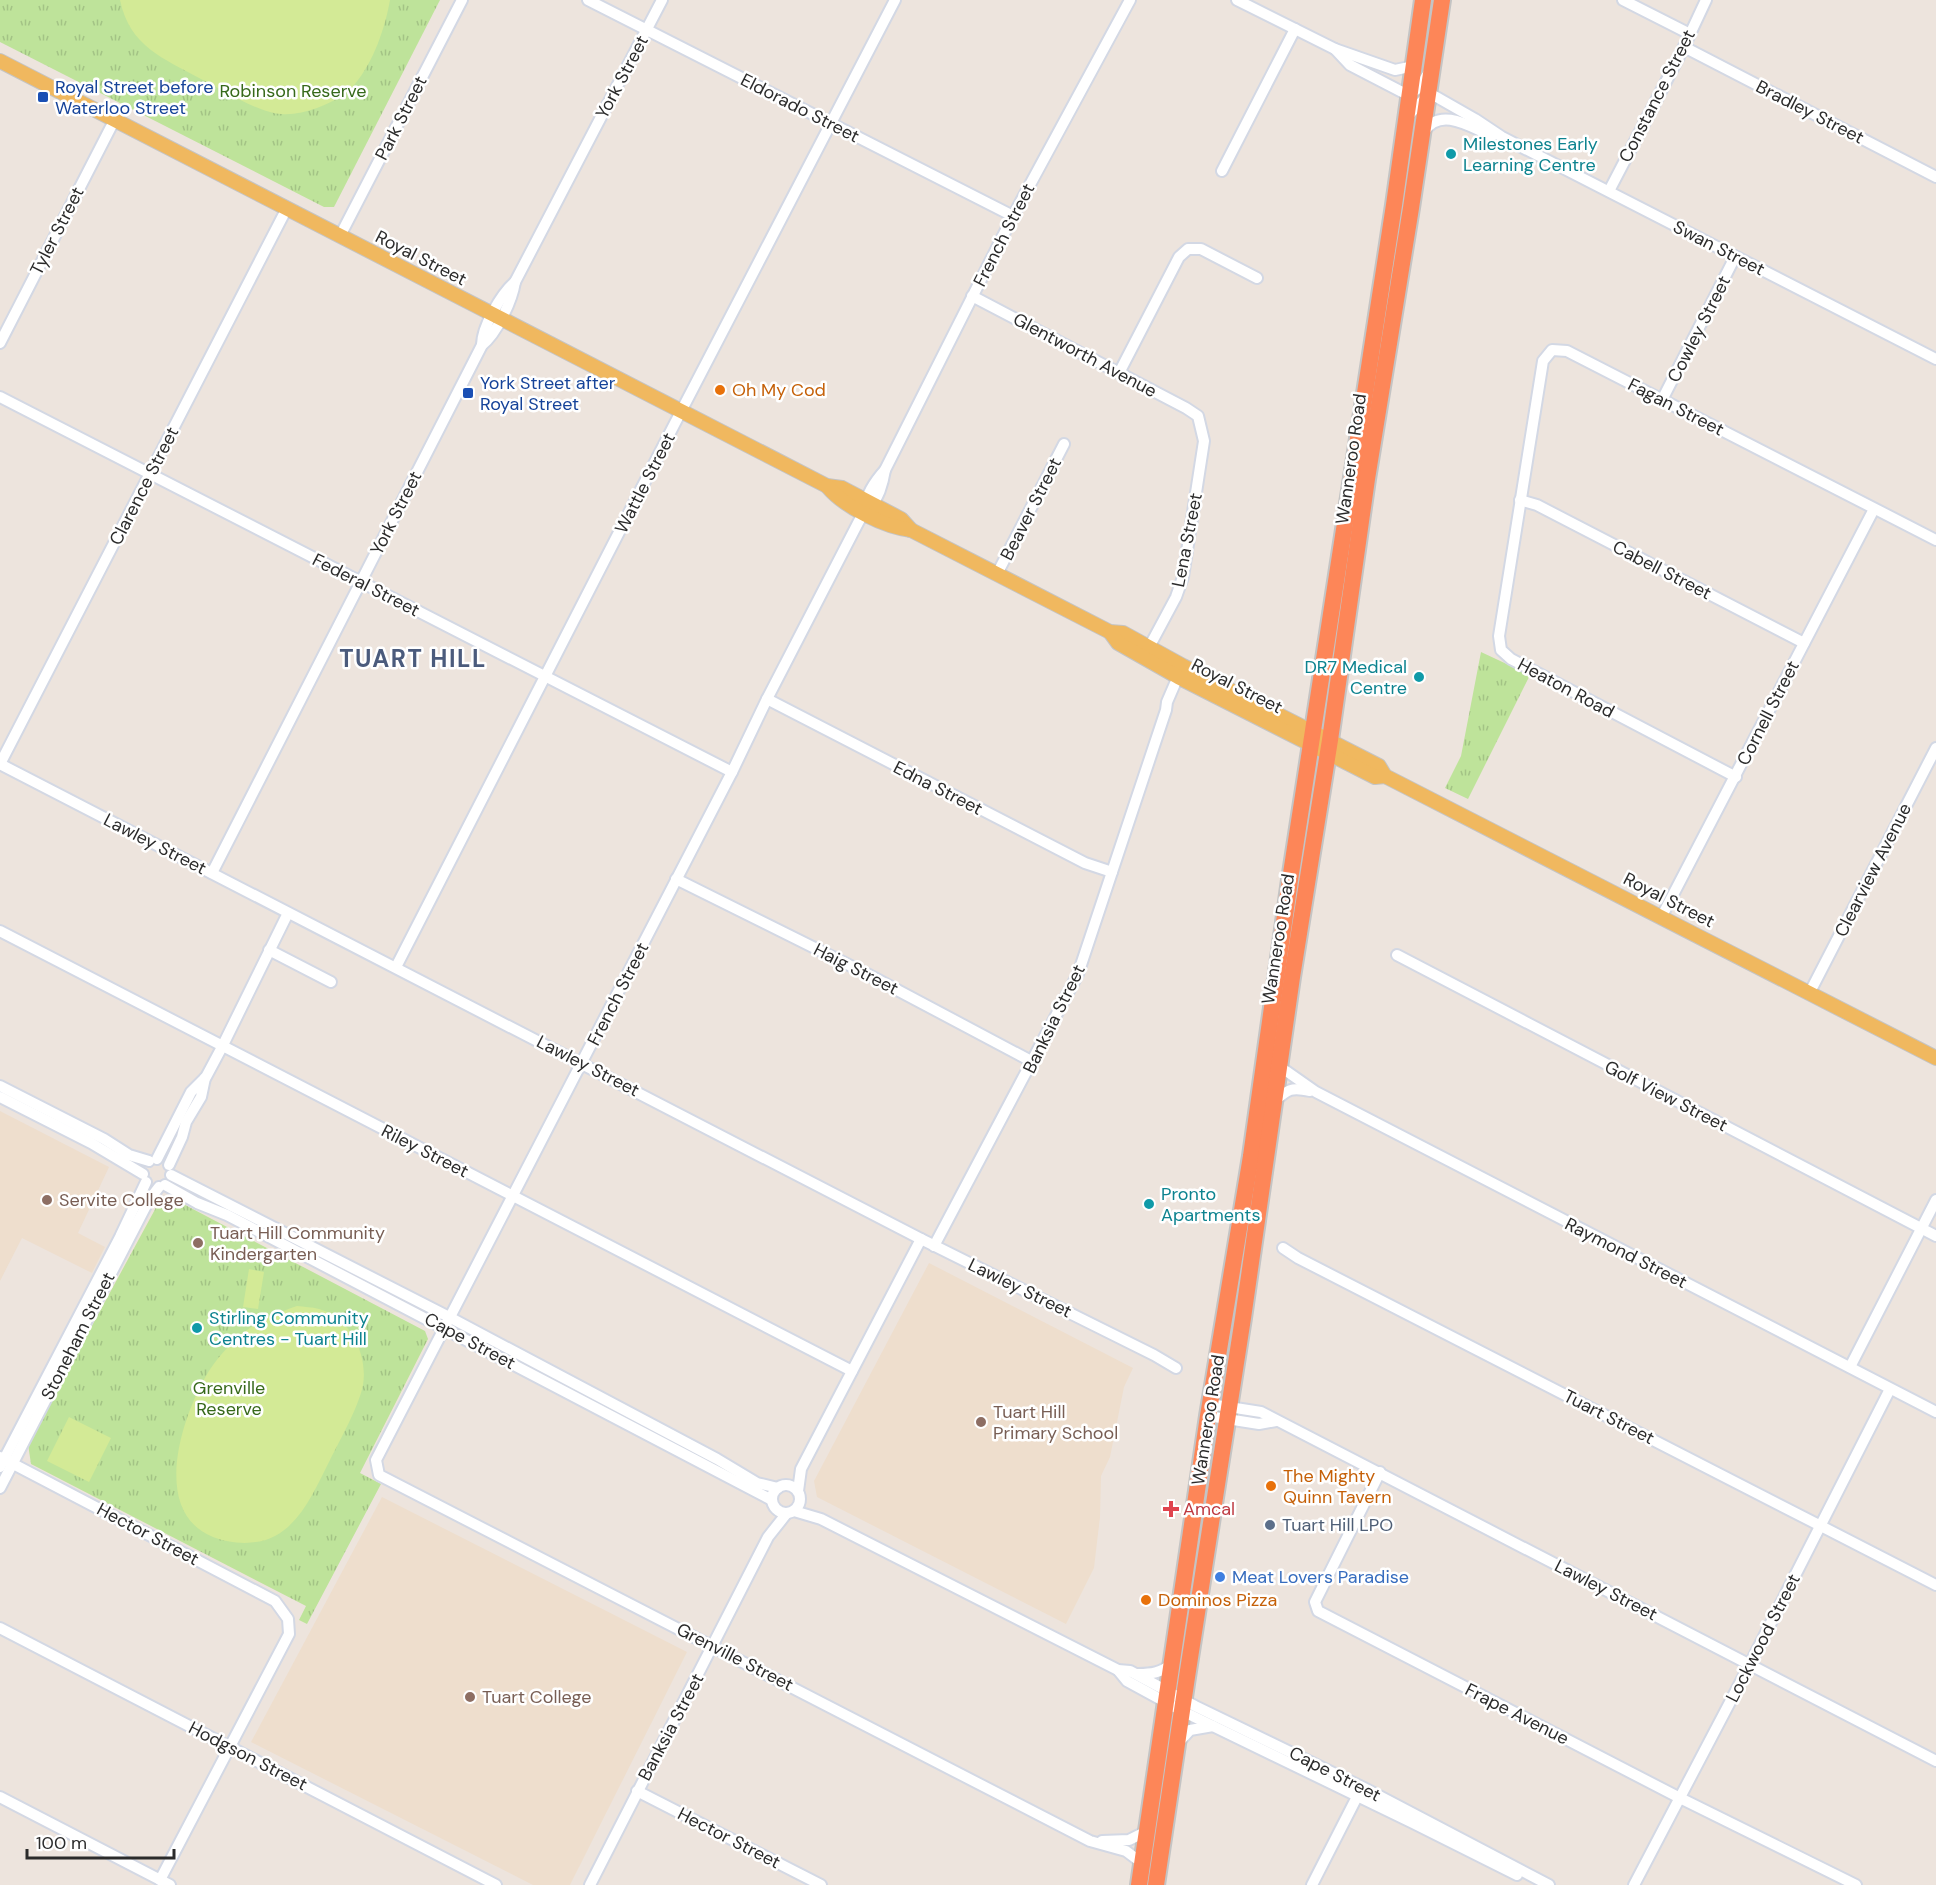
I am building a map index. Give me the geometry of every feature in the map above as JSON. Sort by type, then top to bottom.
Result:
[{"type":"highway","name":"Wanneroo Road","points":[[1139,1885],[1209,1410],[1251,1156],[1423,0]]},
{"type":"highway","name":"Wanneroo Road","points":[[1156,1885],[1229,1413],[1273,1102],[1329,747],[1367,479],[1442,0]]},
{"type":"highway","points":[[1191,1534],[1201,1529],[1206,1520],[1224,1444]]},
{"type":"highway","points":[[1182,1594],[1199,1550],[1208,1547]]},
{"type":"main road","name":"Royal Street","points":[[0,61],[827,486],[842,488],[867,506],[901,519],[911,530],[1110,632],[1118,643],[1147,652],[1329,747],[1378,766],[1385,776],[1936,1058]]},
{"type":"street","name":"Park Street","points":[[340,236],[462,0]]},
{"type":"street","name":"Eldorado Street","points":[[588,0],[1013,216]]},
{"type":"street","name":"York Street","points":[[212,873],[482,345],[482,334],[497,317],[506,290],[515,282],[662,0]]},
{"type":"street","name":"Wattle Street","points":[[396,967],[895,0]]},
{"type":"street","points":[[1237,0],[1335,49],[1395,70],[1414,66]]},
{"type":"street","points":[[1623,0],[1690,34]]},
{"type":"street","name":"Constance Street","points":[[1609,191],[1706,0]]},
{"type":"street","name":"French Street","points":[[379,1475],[376,1460],[446,1322],[732,772],[767,699],[867,506],[876,480],[885,470],[1013,216],[1129,1]]},
{"type":"street","points":[[1222,171],[1295,29]]},
{"type":"street","name":"Bradley Street","points":[[1684,47],[1936,177]]},
{"type":"street","points":[[1335,49],[1350,65],[1410,95],[1415,92],[1432,68]]},
{"type":"street","points":[[1407,118],[1428,94]]},
{"type":"street","name":"Swan Street","points":[[1428,94],[1502,136],[1936,359]]},
{"type":"street","name":"Tyler Street","points":[[0,343],[115,119]]},
{"type":"street","name":"Swan Street","points":[[1421,138],[1429,124],[1442,119],[1452,120],[1494,136],[1502,136]]},
{"type":"street","name":"Clarence Street","points":[[0,764],[287,208]]},
{"type":"street","points":[[1119,373],[1179,257],[1188,249],[1201,249],[1257,278]]},
{"type":"street","name":"Cowley Street","points":[[1662,400],[1735,257]]},
{"type":"street","name":"Glentworth Avenue","points":[[972,296],[1198,416]]},
{"type":"street","name":"Fagan Street","points":[[1520,500],[1544,361],[1552,350],[1567,351],[1936,540]]},
{"type":"street","name":"Federal Street","points":[[0,397],[732,772]]},
{"type":"street","name":"Lena Street","points":[[1147,652],[1176,597],[1183,577],[1204,441],[1198,416]]},
{"type":"street","name":"Beaver Street","points":[[998,574],[1064,444]]},
{"type":"street","name":"Cabell Street","points":[[1520,500],[1536,505],[1803,643]]},
{"type":"street","name":"Heaton Road","points":[[1520,500],[1499,636],[1502,650],[1511,658],[1736,777]]},
{"type":"street","name":"Cornell Street","points":[[1662,916],[1874,509]]},
{"type":"street","name":"Banksia Street","points":[[934,1246],[1078,974],[1166,710],[1173,704],[1184,673]]},
{"type":"street","name":"Edna Street","points":[[767,699],[1085,863],[1112,872]]},
{"type":"street","name":"Clearview Avenue","points":[[1810,992],[1936,748]]},
{"type":"street","name":"Lawley Street","points":[[0,764],[934,1246],[1176,1368]]},
{"type":"street","name":"Haig Street","points":[[676,879],[867,974],[1033,1062]]},
{"type":"street","points":[[162,1186],[170,1170],[186,1122],[201,1097],[206,1077],[288,913]]},
{"type":"street","name":"Riley Street","points":[[0,931],[852,1371]]},
{"type":"street","points":[[269,950],[331,982]]},
{"type":"street","name":"Golf View Street","points":[[1397,956],[1936,1236]]},
{"type":"street","name":"Raymond Street","points":[[1279,1066],[1316,1092],[1936,1412]]},
{"type":"street","points":[[144,1178],[145,1165],[153,1160],[191,1092],[206,1077]]},
{"type":"street","name":"Cape Street","points":[[0,1086],[104,1139],[129,1155],[166,1162],[170,1170],[774,1503],[778,1510],[820,1519],[1118,1670],[1134,1674],[1183,1705],[1549,1885]]},
{"type":"street","name":"Raymond Street","points":[[1273,1102],[1289,1089],[1316,1092]]},
{"type":"street","name":"Cape Street","points":[[0,1097],[90,1143],[144,1178],[150,1185],[162,1186],[227,1215],[446,1322],[717,1460],[756,1483],[792,1486],[820,1519]]},
{"type":"street","name":"Stoneham Street","points":[[0,1488],[4,1462],[120,1237],[144,1178]]},
{"type":"street","name":"Stoneham Street","points":[[4,1462],[149,1200],[162,1186]]},
{"type":"street","points":[[1850,1367],[1936,1200]]},
{"type":"street","points":[[774,1503],[775,1491],[801,1469],[921,1239]]},
{"type":"street","name":"Tuart Street","points":[[1283,1248],[1308,1263],[1936,1585]]},
{"type":"street","name":"Lockwood Street","points":[[1634,1885],[1750,1665],[1890,1389]]},
{"type":"street","name":"Lawley Street","points":[[1209,1410],[1229,1413],[1261,1412],[1936,1761]]},
{"type":"street","name":"Hector Street","points":[[4,1462],[275,1600],[288,1619],[289,1634],[229,1746]]},
{"type":"street","points":[[790,1512],[798,1506],[801,1469]]},
{"type":"street","name":"Frape Avenue","points":[[1380,1472],[1315,1602],[1318,1611],[1680,1798],[1856,1885]]},
{"type":"street","name":"Grenville Street","points":[[379,1475],[1090,1841],[1126,1851],[1142,1863]]},
{"type":"street","name":"Banksia Street","points":[[768,1537],[774,1503]]},
{"type":"street","name":"Banksia Street","points":[[590,1885],[768,1537],[790,1512]]},
{"type":"street","name":"Hodgson Street","points":[[0,1628],[496,1885]]},
{"type":"street","points":[[1134,1674],[1150,1674],[1163,1670],[1171,1664]]},
{"type":"street","name":"Cape Street","points":[[1118,1670],[1127,1681],[1166,1696]]},
{"type":"street","name":"Cape Street","points":[[1183,1705],[1214,1726],[1360,1791],[1534,1885]]},
{"type":"street","points":[[1178,1743],[1190,1730],[1214,1726]]},
{"type":"street","points":[[160,1880],[229,1746]]},
{"type":"street","name":"Hector Street","points":[[637,1791],[821,1885]]},
{"type":"street","points":[[1312,1885],[1360,1791]]},
{"type":"street","points":[[0,1797],[170,1885]]},
{"type":"street","name":"Grenville Street","points":[[1090,1841],[1121,1841],[1147,1832]]},
{"type":"shaded area","name":"Servite College","points":[[0,1111],[109,1167],[78,1233],[105,1247],[92,1273],[22,1238],[0,1281]]},
{"type":"shaded area","name":"Tuart Hill Primary School","points":[[929,1263],[1133,1368],[1124,1387],[1110,1457],[1101,1476],[1100,1517],[1094,1568],[1066,1624],[817,1497],[814,1481]]},
{"type":"shaded area","name":"Tuart College","points":[[382,1497],[687,1652],[570,1885],[533,1885],[251,1742]]},
{"type":"green space","name":"Robinson Reserve","points":[[0,0],[440,0],[334,207],[324,207],[0,42]]},
{"type":"green space","points":[[120,0],[390,0],[382,33],[373,55],[362,75],[351,88],[337,99],[317,108],[286,114],[272,113],[251,105],[161,57],[140,40],[132,29]]},
{"type":"green space","points":[[1481,652],[1530,675],[1468,799],[1445,788],[1461,756]]},
{"type":"green space","name":"Grenville Reserve","points":[[170,1197],[425,1331],[428,1339],[360,1473],[381,1484],[307,1624],[299,1620],[306,1606],[31,1464],[28,1444],[159,1202]]},
{"type":"green space","points":[[249,1269],[264,1272],[258,1309],[243,1307]]},
{"type":"green space","points":[[297,1306],[316,1308],[330,1314],[340,1320],[355,1339],[360,1350],[364,1373],[358,1403],[314,1492],[285,1530],[268,1539],[252,1543],[213,1537],[194,1525],[182,1507],[177,1486],[177,1463],[188,1416],[208,1372],[231,1344],[261,1321]]},
{"type":"green space","points":[[69,1417],[111,1438],[89,1482],[47,1461]]},
{"type":"place","name":"Royal Street before Waterloo Street","points":[[43,97]]},
{"type":"place","name":"Milestones Early Learning Centre","points":[[1451,154]]},
{"type":"place","name":"Oh My Cod","points":[[720,390]]},
{"type":"place","name":"York Street after Royal Street","points":[[468,393]]},
{"type":"place","name":"DR7 Medical Centre","points":[[1419,677]]},
{"type":"place","name":"Servite College","points":[[47,1200]]},
{"type":"place","name":"Pronto Apartments","points":[[1149,1204]]},
{"type":"place","name":"Tuart Hill Community Kindergarten","points":[[198,1243]]},
{"type":"place","name":"Stirling Community Centres - Tuart Hill","points":[[197,1328]]},
{"type":"place","name":"Tuart Hill Primary School","points":[[981,1422]]},
{"type":"place","name":"The Mighty Quinn Tavern","points":[[1271,1486]]},
{"type":"place","name":"Amcal","points":[[1171,1509]]},
{"type":"place","name":"Tuart Hill LPO","points":[[1270,1525]]},
{"type":"place","name":"Meat Lovers Paradise","points":[[1220,1577]]},
{"type":"place","name":"Dominos Pizza","points":[[1146,1600]]},
{"type":"place","name":"Tuart College","points":[[470,1697]]},
{"type":"district","name":"TUART HILL","points":[[413,659]]}]
